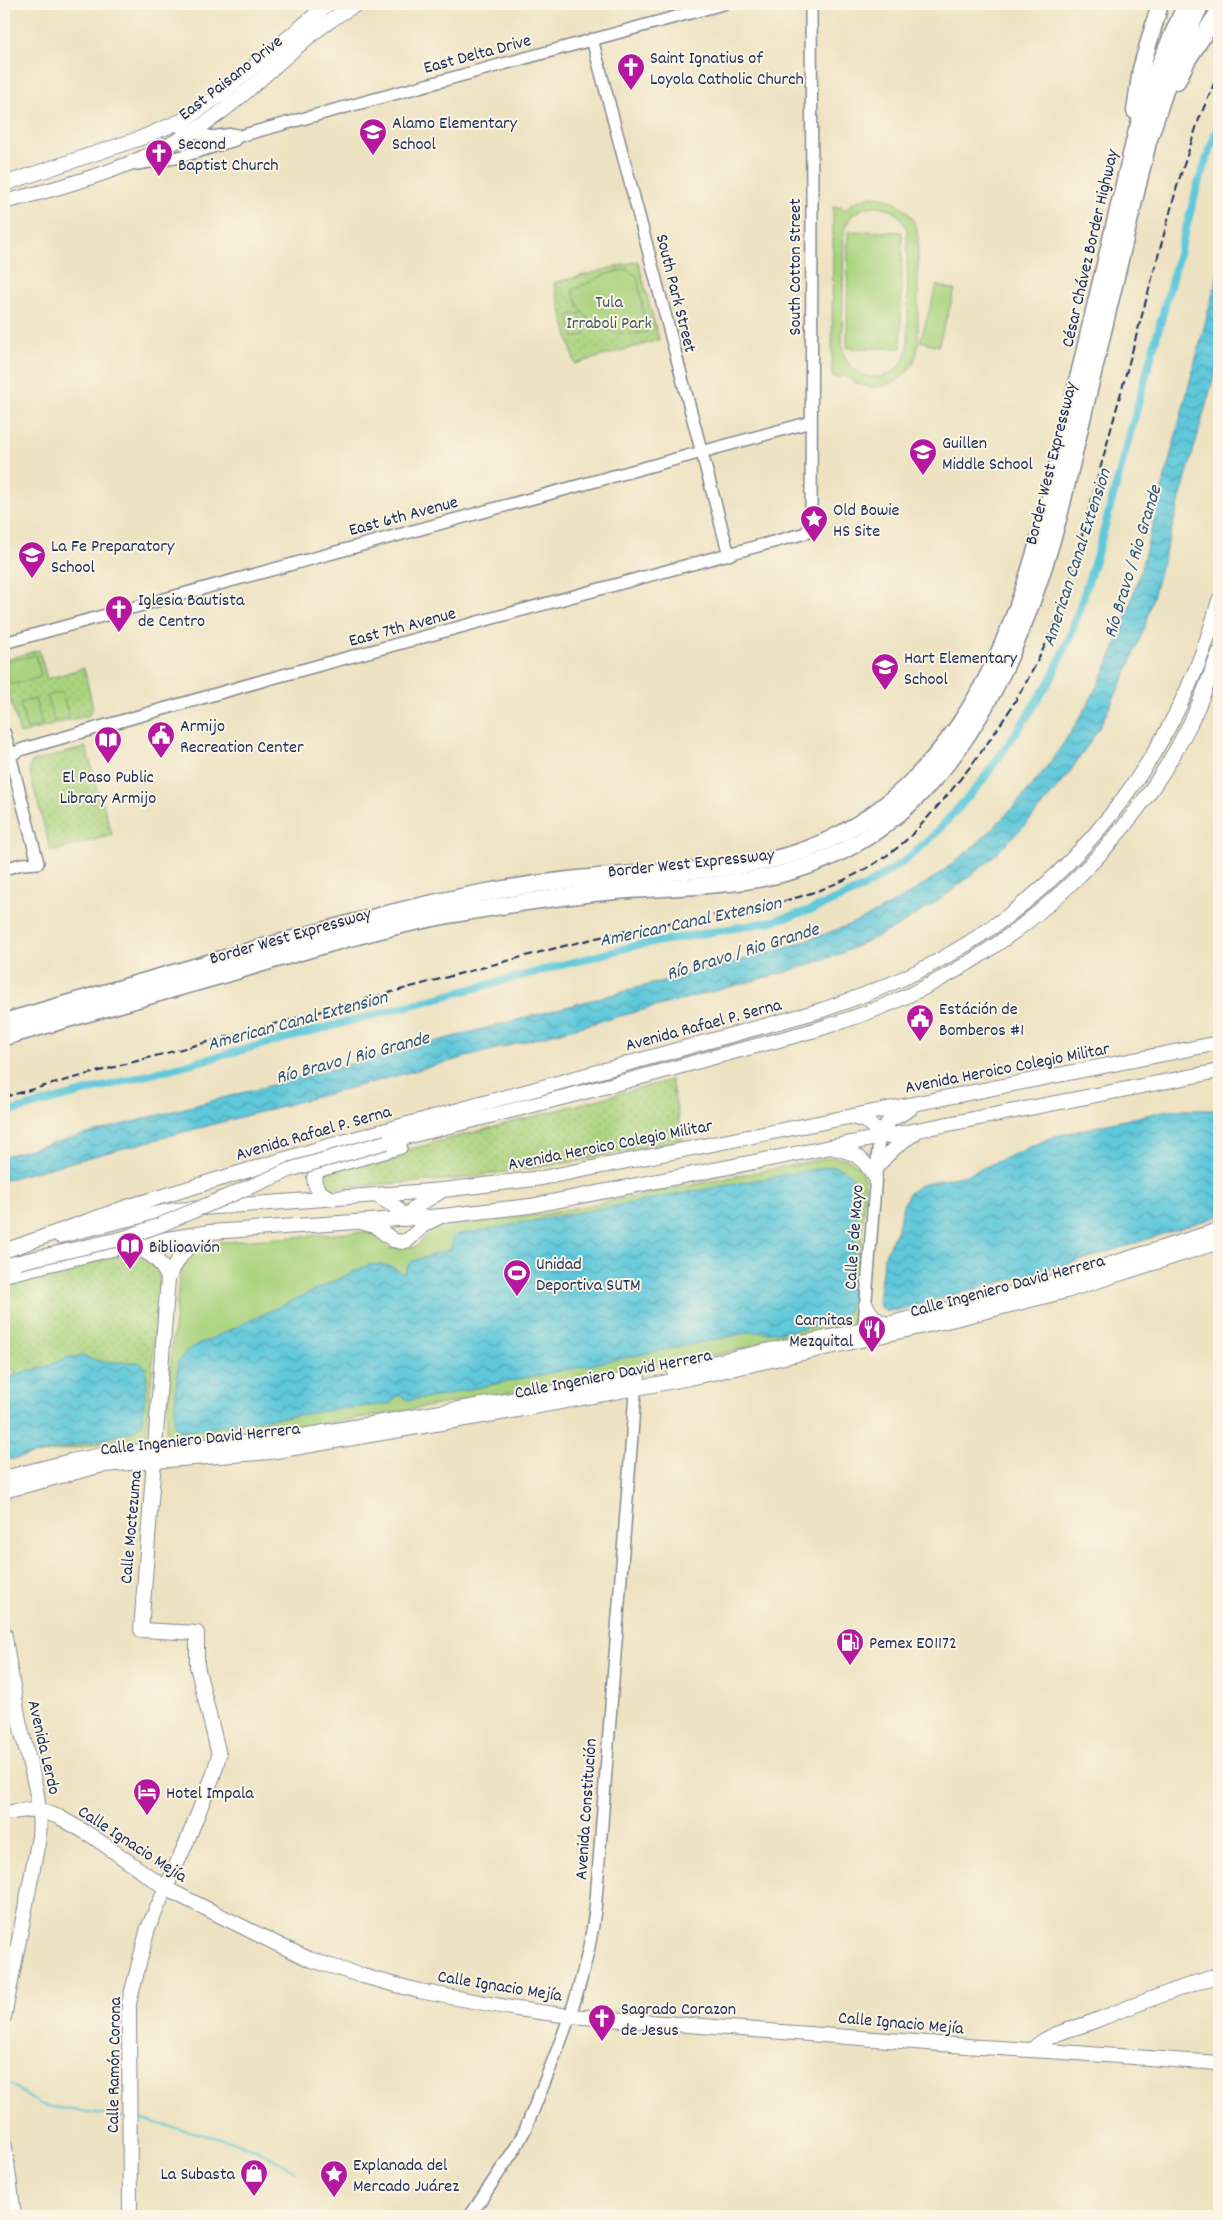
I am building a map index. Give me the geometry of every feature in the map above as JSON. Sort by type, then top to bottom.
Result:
[{"type":"highway","points":[[1131,173],[1141,69],[1160,4]]},
{"type":"highway","name":"César Chávez Border Highway","points":[[4,1022],[402,909],[503,889],[570,880],[744,865],[786,856],[841,834],[878,812],[904,790],[942,749],[971,706],[1001,647],[1019,605],[1063,470],[1131,173],[1141,117],[1155,75],[1186,4]]},
{"type":"highway","points":[[1148,142],[1170,72],[1201,4]]},
{"type":"highway","points":[[1131,173],[1188,59],[1219,12]]},
{"type":"highway","name":"Border West Expressway","points":[[4,1037],[396,926],[544,899],[759,878],[803,867],[845,850],[878,830],[908,806],[942,770],[976,722],[1000,679],[1033,603],[1048,558],[1063,470]]},
{"type":"main road","name":"East Paisano Drive","points":[[4,184],[174,125],[211,102],[328,4]]},
{"type":"main road","name":"East Paisano Drive","points":[[4,202],[128,166],[193,132],[218,115],[325,25],[357,4]]},
{"type":"main road","name":"Avenida Rafael P. Serna","points":[[25,1245],[127,1206],[325,1147],[822,1010],[893,983],[951,954],[992,927],[1040,889],[1095,835],[1120,803],[1147,764],[1178,709],[1206,643],[1219,600]]},
{"type":"main road","name":"Avenida Rafael P. Serna","points":[[4,1266],[124,1238],[160,1225],[292,1169],[386,1142],[689,1064],[853,1017],[917,991],[966,964],[1044,908],[1097,856],[1124,825],[1163,772],[1190,724],[1219,653]]},
{"type":"main road","points":[[4,732],[7,756]]},
{"type":"main road","name":"Avenida Heroico Colegio Militar","points":[[4,1251],[128,1219],[176,1210],[443,1190],[542,1178],[1219,1043]]},
{"type":"main road","points":[[4,1275],[126,1246],[210,1232],[442,1216],[547,1203],[1219,1071]]},
{"type":"main road","points":[[879,1137],[889,1121],[924,1102]]},
{"type":"main road","points":[[330,1198],[319,1191],[314,1183],[316,1173],[322,1168],[482,1124],[510,1110]]},
{"type":"main road","points":[[849,1117],[869,1122],[879,1137]]},
{"type":"main road","points":[[831,1147],[856,1154],[876,1173],[888,1153],[902,1140],[923,1130]]},
{"type":"main road","points":[[404,1219],[415,1207],[443,1190]]},
{"type":"main road","points":[[375,1195],[397,1208],[404,1219]]},
{"type":"main road","points":[[361,1222],[375,1226],[393,1240],[402,1242],[408,1240],[425,1224],[442,1216]]},
{"type":"main road","name":"Calle Ingeniero David Herrera","points":[[863,1335],[887,1324],[1038,1287],[1219,1230]]},
{"type":"main road","name":"Calle Moctezuma","points":[[197,1633],[141,1630],[156,1455],[168,1278],[180,1256],[192,1242],[210,1232]]},
{"type":"main road","name":"Calle Ingeniero David Herrera","points":[[4,1491],[103,1465],[156,1455],[278,1440],[634,1383],[690,1378],[863,1335],[1066,1291],[1219,1242]]},
{"type":"main road","points":[[126,1246],[144,1251],[155,1257],[164,1268],[168,1278]]},
{"type":"main road","points":[[866,1305],[870,1314],[879,1322],[887,1324]]},
{"type":"main road","name":"Calle Ingeniero David Herrera","points":[[4,1478],[108,1454],[156,1455]]},
{"type":"main road","points":[[4,1471],[61,1459],[71,1461]]},
{"type":"main road","points":[[33,1472],[45,1473],[50,1478]]},
{"type":"main road","name":"Avenida Lerdo","points":[[4,1632],[19,1720],[40,1810],[39,1837],[4,2017]]},
{"type":"main road","name":"Calle Ramón Corona","points":[[130,2216],[130,2003],[148,1928],[167,1889],[213,1776],[219,1754],[196,1660],[197,1633]]},
{"type":"main road","name":"Calle Ignacio Mejía","points":[[4,1813],[30,1809],[40,1810],[78,1827],[167,1889],[310,1959],[358,1975],[460,2000],[570,2016],[980,2048],[1033,2049],[1087,2055],[1219,2063]]},
{"type":"main road","points":[[1033,2049],[1041,2041],[1051,2036],[1089,2023],[1153,1996],[1219,1975]]},
{"type":"main road","points":[[4,2140],[14,2216]]},
{"type":"street","name":"East Delta Drive","points":[[128,166],[180,157],[234,141],[240,136],[723,4]]},
{"type":"street","name":"South Cotton Street","points":[[809,530],[811,523],[811,4]]},
{"type":"street","name":"South Park Street","points":[[592,39],[729,555]]},
{"type":"street","name":"East Delta Drive","points":[[174,125],[212,137],[233,134],[240,136]]},
{"type":"street","name":"East 6th Avenue","points":[[4,643],[811,422]]},
{"type":"street","name":"East 7th Avenue","points":[[7,756],[23,749],[265,680],[802,535],[809,530]]},
{"type":"street","points":[[4,869],[22,864],[38,863],[7,756]]},
{"type":"street","name":"Calle 5 de Mayo","points":[[863,1335],[879,1137]]},
{"type":"street","name":"Avenida Constitución","points":[[470,2216],[516,2147],[525,2130],[570,2016],[583,1977],[594,1924],[634,1383]]},
{"type":"green space","points":[[871,196],[889,199],[904,208],[914,222],[917,231],[918,347],[908,371],[899,379],[878,387],[854,382],[843,374],[842,377],[832,377],[833,207],[842,207],[843,211],[853,203]],"holes":[[[871,206],[882,207],[896,213],[903,221],[907,231],[908,345],[904,359],[896,369],[886,375],[875,377],[863,375],[853,369],[846,358],[842,344],[844,230],[856,212]]]},
{"type":"green space","points":[[848,231],[902,232],[901,348],[847,348]]},
{"type":"green space","name":"Tula Irraboli Park","points":[[638,261],[659,340],[575,364],[554,283]]},
{"type":"green space","points":[[625,269],[637,276],[647,332],[622,333],[600,327],[583,313],[577,303],[573,290],[604,275]]},
{"type":"green space","points":[[937,285],[955,290],[938,346],[920,341]]},
{"type":"green space","points":[[580,313],[586,334],[574,338],[568,316]]},
{"type":"green space","points":[[39,650],[47,679],[84,668],[93,708],[89,715],[20,734],[4,676],[4,660]]},
{"type":"green space","points":[[36,655],[41,677],[10,685],[4,662]]},
{"type":"green space","points":[[62,692],[69,718],[54,721],[47,696]]},
{"type":"green space","points":[[35,699],[42,725],[27,729],[20,703]]},
{"type":"green space","points":[[86,747],[112,835],[51,852],[29,770],[32,762]]},
{"type":"green space","points":[[671,1080],[683,1139],[576,1161],[458,1179],[328,1188],[323,1186],[323,1175],[328,1171]]},
{"type":"green space","name":"Unidad Deportiva SUTM","points":[[839,1157],[855,1164],[862,1173],[865,1185],[856,1315],[852,1323],[847,1326],[687,1361],[569,1383],[258,1435],[178,1441],[168,1436],[166,1431],[169,1386],[180,1278],[183,1267],[188,1259],[194,1252],[206,1245],[211,1243],[362,1232],[376,1235],[389,1248],[416,1247],[431,1231],[445,1225],[546,1214]]},
{"type":"green space","points":[[133,1254],[149,1261],[156,1269],[160,1281],[146,1439],[115,1441],[36,1455],[14,1369],[4,1371],[4,1281]]},
{"type":"water","points":[[1219,270],[1219,358],[1145,626],[1126,674],[1098,730],[1067,776],[1029,821],[990,860],[941,899],[897,927],[840,954],[786,972],[4,1180],[4,1156],[769,953],[839,929],[879,911],[918,889],[955,862],[989,832],[1021,799],[1050,763],[1098,686],[1116,645],[1143,562]]},
{"type":"water","points":[[1219,1108],[1219,1216],[1086,1259],[898,1310],[886,1311],[880,1307],[878,1299],[884,1257],[898,1227],[903,1206],[909,1193],[917,1187],[925,1183],[967,1175],[1055,1136],[1168,1110],[1212,1110]]},
{"type":"water","name":"Unidad Deportiva SUTM","points":[[832,1166],[848,1173],[854,1179],[858,1188],[852,1296],[848,1310],[841,1321],[786,1332],[752,1332],[456,1392],[446,1396],[407,1400],[402,1396],[396,1396],[391,1404],[338,1409],[182,1432],[176,1429],[174,1423],[178,1362],[187,1350],[368,1265],[385,1265],[405,1273],[408,1265],[413,1261],[451,1249],[452,1239],[456,1235]]},
{"type":"water","points":[[81,1356],[104,1362],[138,1362],[145,1367],[147,1382],[142,1423],[133,1431],[121,1435],[4,1461],[4,1378],[47,1366],[68,1357]]},
{"type":"waterway","name":"American Canal Extension","points":[[4,1113],[638,945],[769,922],[811,910],[863,888],[906,860],[933,836],[980,784],[1051,679],[1071,634],[1099,548],[1198,184],[1219,123]]},
{"type":"waterway","points":[[4,2080],[40,2104],[125,2117]]},
{"type":"waterway","points":[[134,2118],[226,2140],[258,2150],[295,2171]]},
{"type":"railway","points":[[4,1097],[589,940],[651,926],[756,908],[790,899],[823,889],[855,875],[902,844],[964,775],[1001,724],[1033,670],[1059,613],[1069,583],[1178,183],[1199,119],[1219,72]]},
{"type":"place","name":"Saint Ignatius of Loyola Catholic Church","points":[[631,91]]},
{"type":"place","name":"Alamo Elementary School","points":[[373,156]]},
{"type":"place","name":"Second Baptist Church","points":[[159,177]]},
{"type":"place","name":"Guillen Middle School","points":[[923,476]]},
{"type":"place","name":"Old Bowie HS Site","points":[[814,543]]},
{"type":"place","name":"La Fe Preparatory School","points":[[32,579]]},
{"type":"place","name":"Iglesia Bautista de Centro","points":[[119,633]]},
{"type":"place","name":"Hart Elementary School","points":[[885,691]]},
{"type":"place","name":"Armijo Recreation Center","points":[[161,759]]},
{"type":"place","name":"El Paso Public Library Armijo","points":[[108,764]]},
{"type":"place","name":"Estáción de Bomberos #1","points":[[920,1042]]},
{"type":"place","name":"Biblioavión","points":[[130,1270]]},
{"type":"place","name":"Unidad Deportiva SUTM","points":[[517,1297]]},
{"type":"place","name":"Carnitas Mezquital","points":[[872,1353]]},
{"type":"place","name":"Pemex E01172","points":[[850,1666]]},
{"type":"place","name":"Hotel Impala","points":[[147,1816]]},
{"type":"place","name":"Sagrado Corazon de Jesus","points":[[602,2042]]},
{"type":"place","name":"La Subasta","points":[[254,2197]]},
{"type":"place","name":"Explanada del Mercado Juárez","points":[[334,2198]]},
{"type":"water label","name":"Río Bravo / Rio Grande","points":[[1131,561]]},
{"type":"water label","name":"Río Bravo / Rio Grande","points":[[742,950]]},
{"type":"water label","name":"Río Bravo / Rio Grande","points":[[352,1056]]}]
